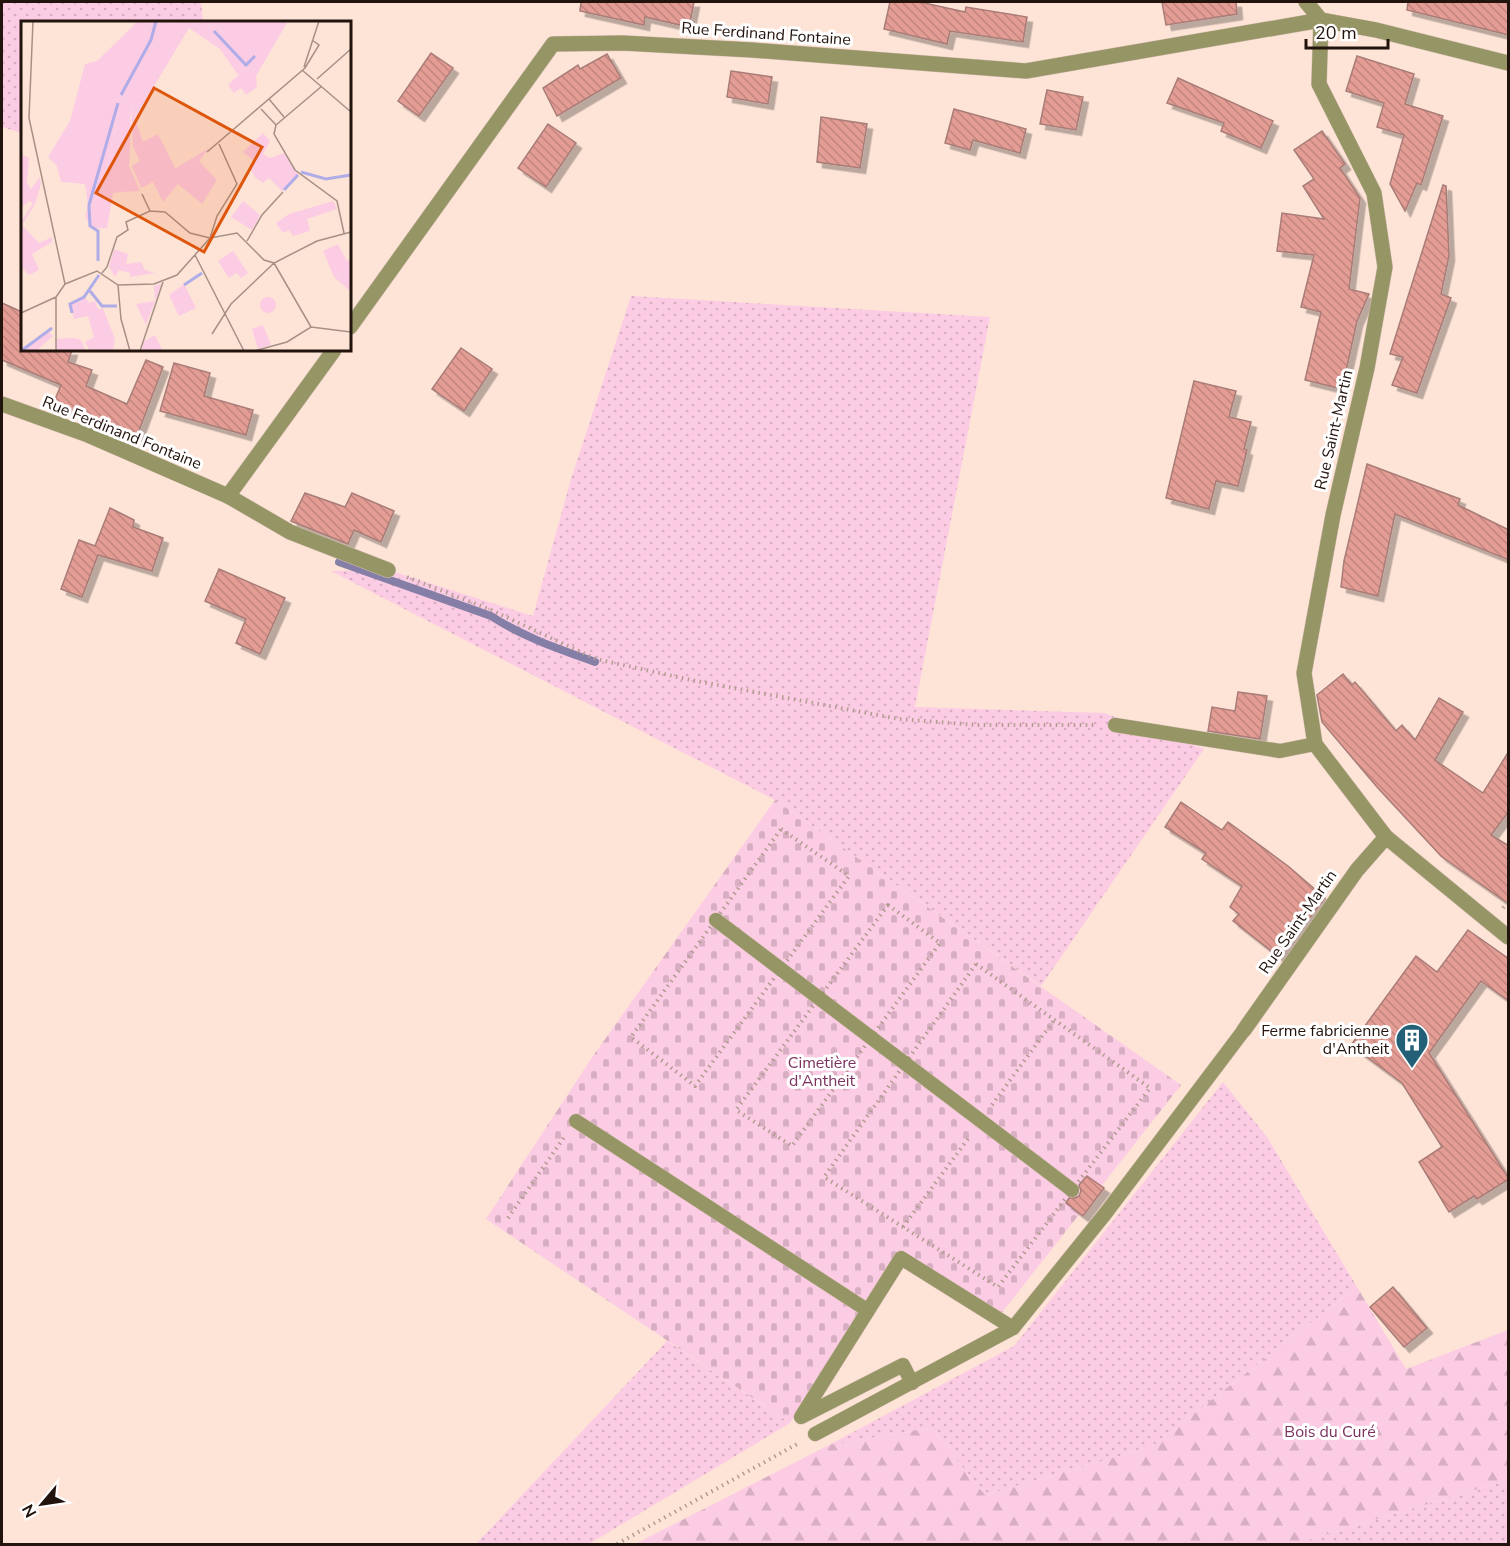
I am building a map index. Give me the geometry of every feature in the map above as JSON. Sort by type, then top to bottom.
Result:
[{"type":"street","points":[[1306,2],[1321,20],[1376,30],[1509,63]]},
{"type":"street","name":"Rue Ferdinand Fontaine","points":[[351,326],[553,44],[623,43],[752,50],[1026,71],[1321,20]]},
{"type":"street","name":"Rue Saint-Martin","points":[[1321,20],[1319,84],[1374,193],[1385,267],[1367,368],[1333,515],[1304,673],[1315,744],[1386,837],[1509,937]]},
{"type":"street","points":[[228,496],[333,351]]},
{"type":"street","name":"Rue Ferdinand Fontaine","points":[[2,404],[88,435],[228,496],[290,532],[388,570]]},
{"type":"street","name":"Rue Saint-Martin","points":[[1244,1030],[1357,870],[1386,837]]},
{"type":"lane","points":[[1115,725],[1280,751],[1315,744]]},
{"type":"lane","points":[[716,920],[1072,1190]]},
{"type":"lane","points":[[815,1434],[1013,1328],[1105,1214],[1244,1030]]},
{"type":"lane","points":[[576,1121],[867,1310]]},
{"type":"lane","points":[[912,1383],[903,1365],[801,1417],[901,1258],[1013,1328]]},
{"type":"path","points":[[388,570],[491,610],[596,659],[691,680],[899,719],[976,725],[1115,725]]},
{"type":"path","points":[[508,1218],[576,1121]]},
{"type":"path","points":[[617,1545],[815,1434]]},
{"type":"green space","points":[[2,2],[201,2],[203,21],[21,21],[21,133],[2,127]]},
{"type":"green space","points":[[631,296],[990,317],[915,707],[1104,713],[1204,749],[1041,986],[775,800],[331,571],[388,570],[533,616],[571,479]]},
{"type":"green space","name":"Cimetière d'Antheit","points":[[775,800],[1181,1085],[1000,1315],[899,1253],[790,1423],[486,1219],[591,1059]]},
{"type":"green space","points":[[1223,1082],[1267,1137],[1357,1287],[1151,1447],[985,1495],[931,1428],[829,1445],[1014,1346]]},
{"type":"green space","name":"Bois du Curé","points":[[1357,1287],[1406,1369],[1508,1330],[1508,1480],[1294,1544],[635,1544],[829,1445],[931,1428],[985,1495],[1151,1447]]},
{"type":"green space","points":[[667,1341],[790,1423],[589,1544],[476,1544]]},
{"type":"green space","points":[[1508,1480],[1508,1544],[1294,1544]]},
{"type":"building","points":[[581,2],[694,2],[689,27],[645,17],[644,25],[580,11]]},
{"type":"building","points":[[890,2],[920,2],[965,12],[966,7],[1027,17],[1023,42],[950,31],[947,44],[884,29]]},
{"type":"building","points":[[1162,2],[1236,2],[1237,14],[1166,25]]},
{"type":"building","points":[[1408,2],[1509,2],[1509,35],[1407,10]]},
{"type":"building","points":[[431,53],[453,68],[419,116],[398,101]]},
{"type":"building","points":[[607,54],[621,78],[557,116],[543,88],[578,65],[580,69]]},
{"type":"building","points":[[1357,56],[1414,74],[1405,104],[1443,116],[1421,185],[1417,183],[1405,211],[1390,184],[1404,135],[1377,127],[1384,103],[1346,91]]},
{"type":"building","points":[[731,71],[772,77],[768,104],[727,97]]},
{"type":"building","points":[[1178,78],[1273,121],[1261,148],[1221,131],[1224,123],[1167,103]]},
{"type":"building","points":[[1047,90],[1083,97],[1076,130],[1040,124]]},
{"type":"building","points":[[954,109],[1026,129],[1020,153],[973,140],[970,150],[945,143]]},
{"type":"building","points":[[821,117],[867,124],[860,168],[817,162]]},
{"type":"building","points":[[548,124],[576,143],[546,187],[518,168]]},
{"type":"building","points":[[1322,131],[1345,164],[1340,168],[1360,198],[1349,289],[1369,294],[1357,321],[1342,389],[1305,380],[1321,312],[1301,307],[1314,255],[1277,251],[1282,213],[1324,219],[1303,186],[1314,179],[1294,150]]},
{"type":"building","points":[[1443,185],[1446,186],[1449,256],[1441,294],[1451,298],[1417,393],[1392,385],[1403,357],[1390,354]]},
{"type":"building","points":[[2,303],[21,312],[21,351],[72,351],[68,362],[92,370],[86,386],[127,404],[146,360],[163,367],[137,436],[53,404],[61,385],[2,360]]},
{"type":"building","points":[[461,348],[492,369],[464,411],[432,389]]},
{"type":"building","points":[[174,363],[210,373],[204,396],[253,410],[246,435],[160,411]]},
{"type":"building","points":[[1194,381],[1236,391],[1229,417],[1251,422],[1238,486],[1216,481],[1209,509],[1166,498]]},
{"type":"building","points":[[1367,464],[1460,499],[1458,505],[1509,530],[1509,560],[1395,514],[1378,596],[1341,587],[1344,561]]},
{"type":"building","points":[[305,493],[345,507],[352,493],[394,511],[381,542],[354,530],[348,544],[291,521]]},
{"type":"building","points":[[110,508],[134,520],[133,527],[163,538],[152,571],[98,555],[82,597],[61,589],[79,540],[95,546]]},
{"type":"building","points":[[219,569],[285,598],[260,654],[236,643],[246,619],[205,601]]},
{"type":"building","points":[[1343,674],[1352,685],[1355,682],[1396,731],[1402,725],[1415,740],[1439,698],[1463,712],[1435,760],[1483,793],[1509,751],[1509,811],[1491,835],[1509,846],[1509,904],[1441,856],[1377,787],[1322,722],[1317,695]]},
{"type":"building","points":[[1238,692],[1267,696],[1260,739],[1208,731],[1212,707],[1235,711]]},
{"type":"building","points":[[1181,802],[1222,830],[1228,822],[1288,866],[1325,898],[1279,957],[1233,921],[1239,914],[1230,907],[1242,886],[1202,859],[1206,853],[1165,827]]},
{"type":"building","name":"Ferme fabricienne d'Antheit","points":[[1468,930],[1509,959],[1509,1001],[1481,981],[1429,1053],[1509,1179],[1477,1199],[1474,1196],[1449,1212],[1419,1162],[1442,1147],[1402,1083],[1351,1045],[1416,956],[1437,972]]},
{"type":"building","points":[[1087,1176],[1104,1188],[1083,1216],[1066,1203],[1069,1198],[1079,1196],[1081,1191],[1079,1185]]},
{"type":"building","points":[[1393,1287],[1427,1328],[1404,1347],[1370,1307]]},
{"type":"waterway","points":[[339,562],[491,616],[528,636],[595,662]]},
{"type":"place","name":"Ferme fabricienne d'Antheit","points":[[1412,1069]]}]
